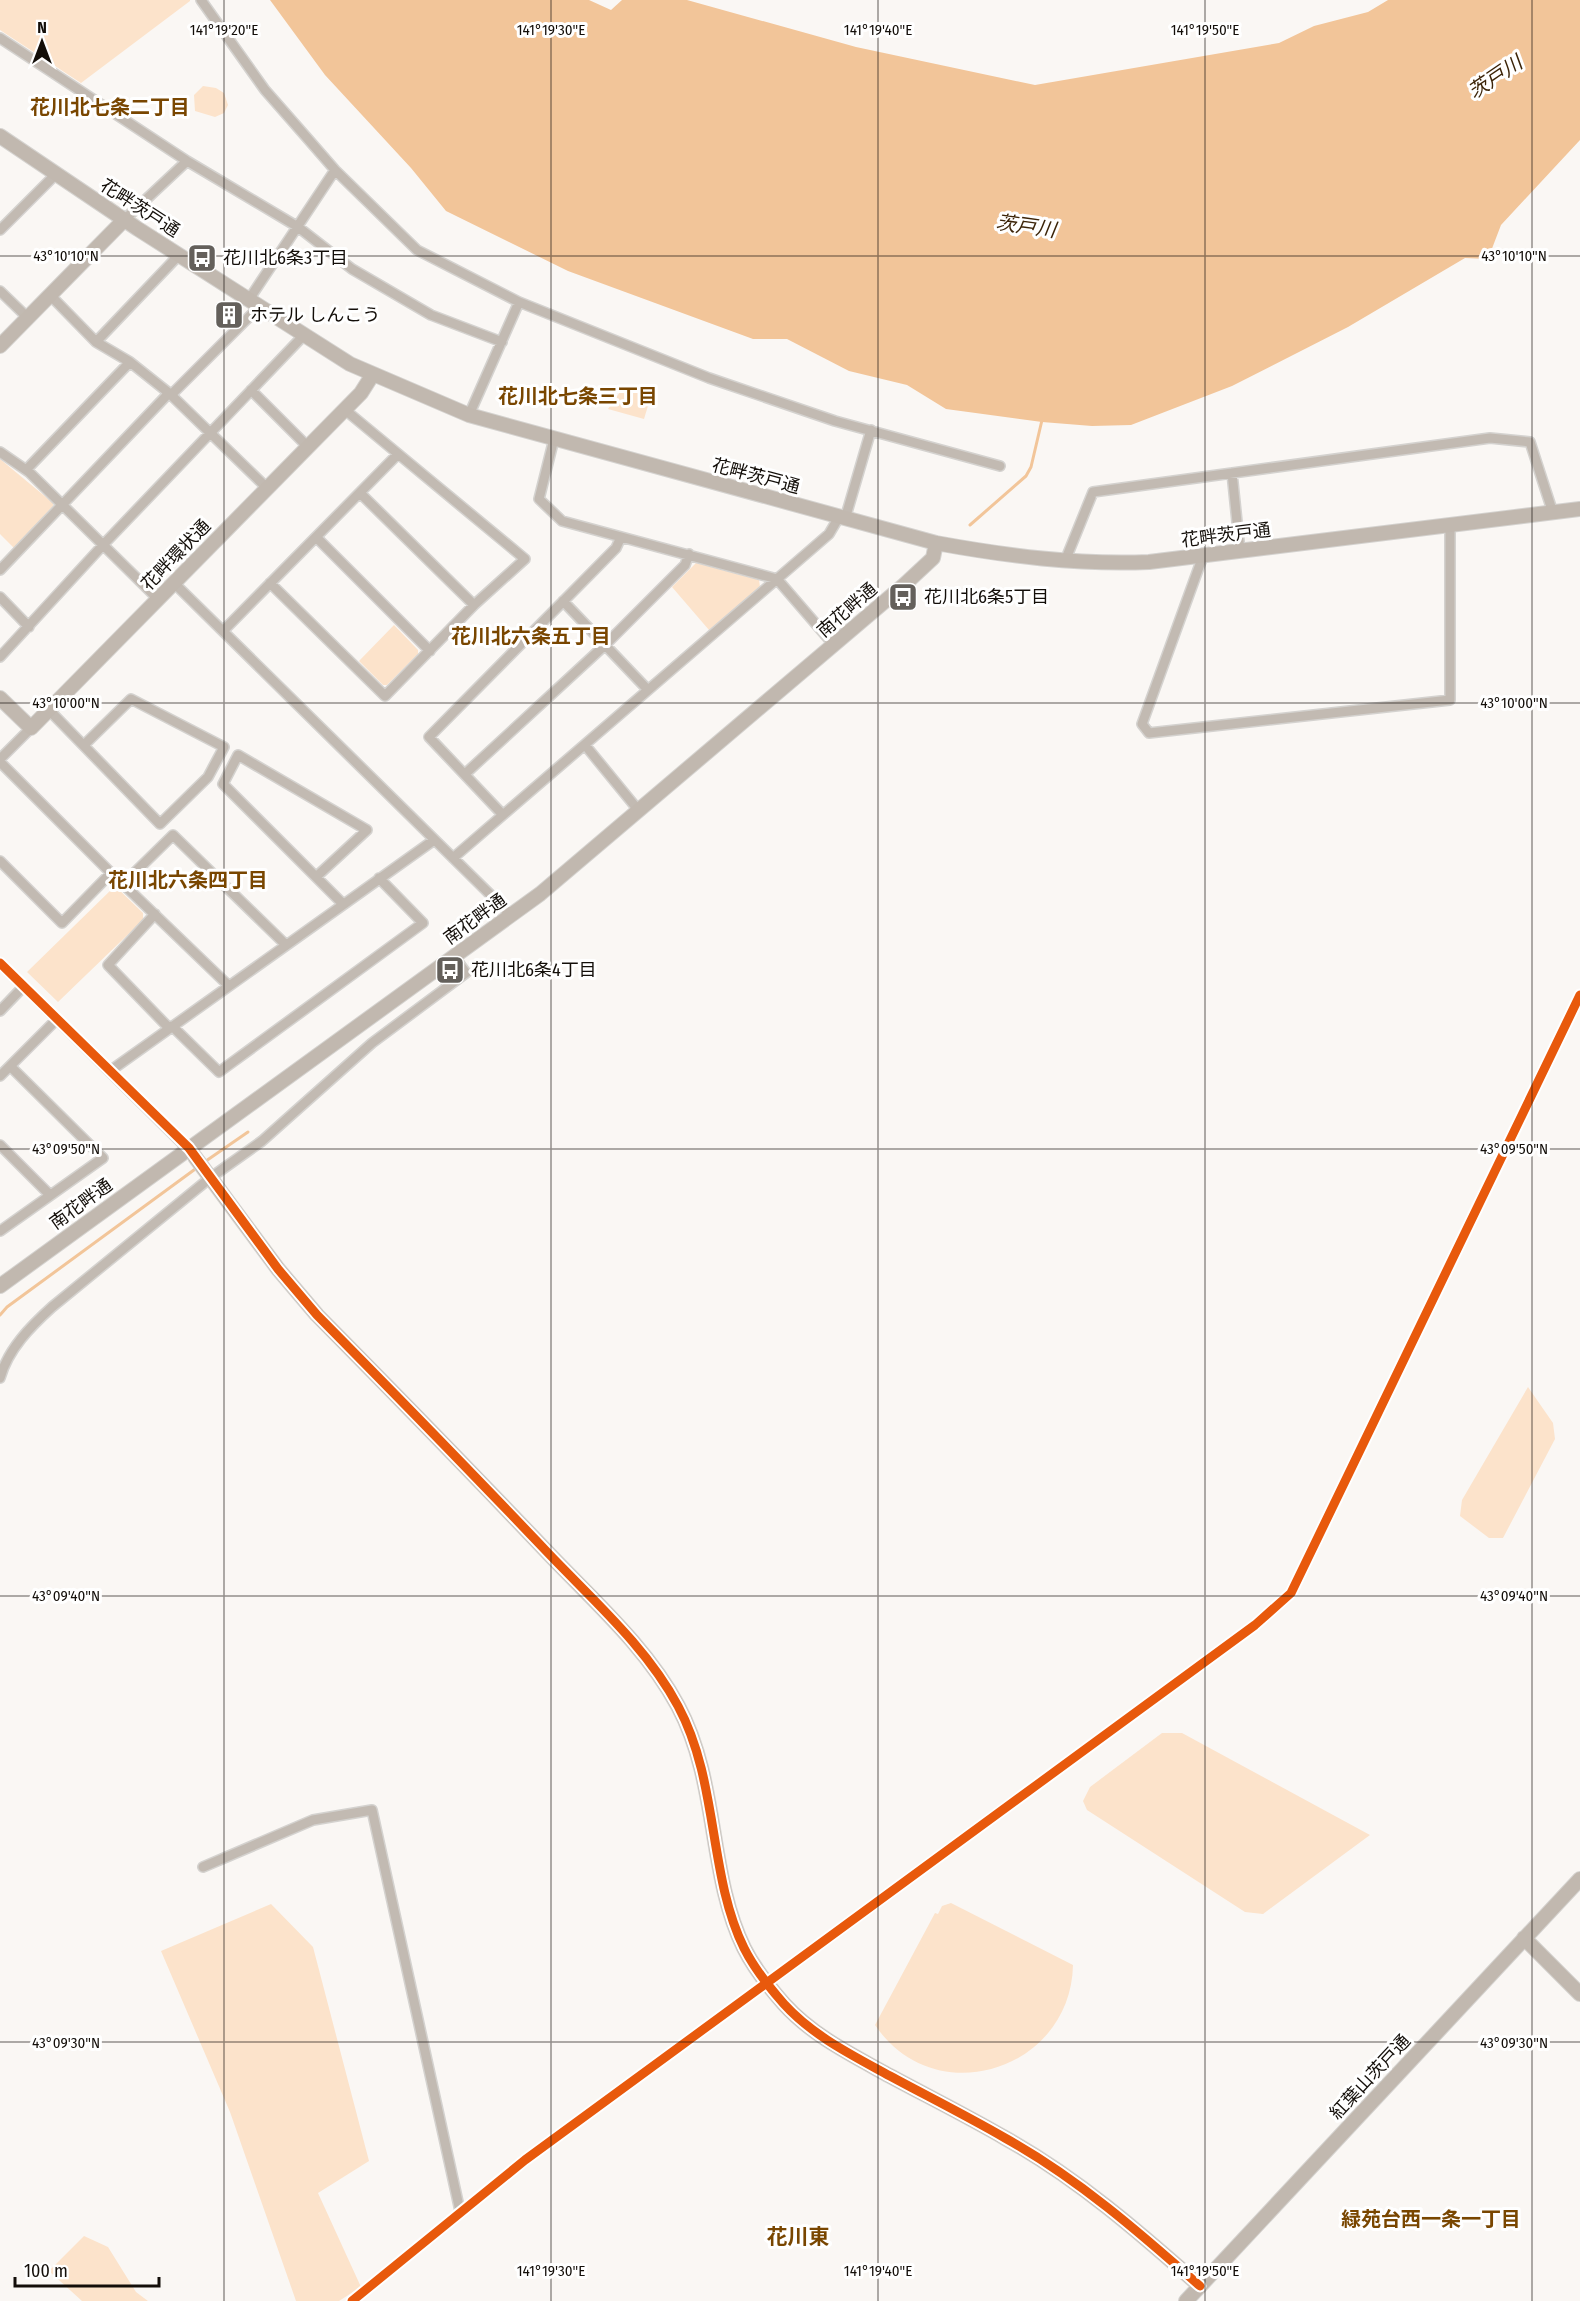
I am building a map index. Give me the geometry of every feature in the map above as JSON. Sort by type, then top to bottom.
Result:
[{"type":"street","points":[[201,0],[265,90],[334,170],[417,250],[519,302],[709,378],[871,430],[1000,466]]},
{"type":"street","points":[[0,38],[187,161],[298,227],[352,269],[431,315],[502,342]]},
{"type":"street","name":"花畔茨戸通","points":[[0,136],[123,220],[350,364],[469,415],[936,543],[995,554],[1096,564],[1203,556],[1580,509]]},
{"type":"street","points":[[0,346],[123,220],[187,161]]},
{"type":"street","points":[[0,570],[254,304],[334,170]]},
{"type":"street","points":[[0,230],[56,174]]},
{"type":"street","points":[[96,342],[179,255]]},
{"type":"street","points":[[0,291],[28,318]]},
{"type":"street","points":[[50,295],[96,342],[129,362],[170,394],[267,488]]},
{"type":"street","points":[[469,415],[519,302]]},
{"type":"street","points":[[0,657],[210,431],[304,336]]},
{"type":"street","points":[[26,470],[129,362]]},
{"type":"street","name":"花畔環状通","points":[[31,728],[361,393],[373,374]]},
{"type":"street","points":[[251,390],[308,447]]},
{"type":"street","points":[[270,583],[385,696],[474,605],[525,559],[344,409]]},
{"type":"street","points":[[453,858],[829,534],[842,518],[871,430]]},
{"type":"street","points":[[1065,561],[1093,492],[1490,438],[1530,442],[1553,513]]},
{"type":"street","points":[[554,439],[539,499],[562,521],[777,579],[834,645]]},
{"type":"street","points":[[0,452],[26,470],[158,599]]},
{"type":"street","points":[[223,632],[397,455]]},
{"type":"street","points":[[1232,473],[1240,551]]},
{"type":"street","points":[[360,493],[474,605]]},
{"type":"street","points":[[1203,556],[1142,724],[1149,733],[1450,700],[1450,526]]},
{"type":"street","points":[[316,537],[430,651]]},
{"type":"street","points":[[503,815],[429,737],[616,548],[621,537]]},
{"type":"street","name":"南花畔通","points":[[0,1286],[192,1153],[511,915],[639,811],[834,645],[933,558],[936,543]]},
{"type":"street","points":[[465,774],[605,645],[685,565],[689,554]]},
{"type":"street","points":[[174,583],[511,915]]},
{"type":"street","points":[[0,597],[29,627]]},
{"type":"street","points":[[563,601],[648,690]]},
{"type":"street","points":[[0,698],[31,728],[0,761],[111,873],[62,923],[0,861]]},
{"type":"street","points":[[50,710],[84,746],[160,824],[208,777],[224,747],[131,699],[84,746]]},
{"type":"street","points":[[585,744],[639,811]]},
{"type":"street","points":[[316,877],[367,830],[238,755],[223,784],[316,877],[343,904]]},
{"type":"street","points":[[229,986],[123,884],[173,835],[286,945]]},
{"type":"street","points":[[110,1071],[434,840]]},
{"type":"street","points":[[155,914],[108,965],[219,1072],[423,923],[379,878]]},
{"type":"street","points":[[0,1378],[17,1345],[34,1323],[207,1174],[262,1141],[372,1043],[466,973],[454,956]]},
{"type":"street","points":[[0,963],[192,1153],[278,1269],[317,1315],[564,1570],[659,1674],[693,1736],[706,1786],[731,1914],[743,1947],[768,1984],[811,2030],[843,2051],[1008,2139],[1054,2168],[1131,2225],[1200,2286]]},
{"type":"street","points":[[0,1011],[24,986]]},
{"type":"street","points":[[352,2301],[525,2160],[1255,1625],[1291,1593],[1580,995]]},
{"type":"street","points":[[0,1076],[57,1019]]},
{"type":"street","points":[[0,1231],[103,1158],[10,1066]]},
{"type":"street","points":[[0,1145],[50,1195]]},
{"type":"street","points":[[203,1867],[313,1820],[372,1809],[460,2211]]},
{"type":"street","name":"紅葉山茨戸通","points":[[1186,2301],[1580,1879]]},
{"type":"street","points":[[1524,1938],[1580,1994]]},
{"type":"shaded area","points":[[0,0],[190,1],[81,83],[0,30]]},
{"type":"shaded area","points":[[203,86],[216,88],[224,93],[228,105],[224,113],[215,117],[195,111],[194,95]]},
{"type":"shaded area","points":[[622,389],[651,396],[644,419],[608,409]]},
{"type":"shaded area","points":[[0,459],[53,503],[53,506],[14,548],[0,534]]},
{"type":"shaded area","points":[[696,563],[759,580],[760,587],[709,630],[672,587]]},
{"type":"shaded area","points":[[394,625],[418,650],[418,654],[387,685],[383,685],[359,661]]},
{"type":"shaded area","points":[[115,886],[143,913],[143,920],[58,1002],[27,972]]},
{"type":"shaded area","points":[[1528,1387],[1553,1423],[1555,1439],[1503,1538],[1489,1538],[1460,1516],[1462,1500]]},
{"type":"shaded area","points":[[1162,1733],[1182,1733],[1370,1835],[1263,1914],[1245,1912],[1087,1810],[1083,1801],[1090,1787]]},
{"type":"shaded area","points":[[951,1903],[1073,1965],[1066,2001],[1050,2031],[1025,2054],[996,2068],[963,2073],[931,2068],[901,2052],[875,2025],[935,1913],[938,1914],[942,1906]]},
{"type":"shaded area","points":[[271,1904],[313,1947],[369,2161],[318,2193],[361,2287],[339,2301],[296,2301],[230,2112],[161,1951]]},
{"type":"shaded area","points":[[84,2236],[108,2247],[136,2292],[148,2301],[82,2301],[49,2271]]},
{"type":"water","name":"茨戸川","points":[[270,0],[589,0],[611,10],[622,0],[687,0],[856,47],[1035,85],[1279,43],[1314,26],[1368,12],[1388,0],[1580,0],[1580,140],[1501,225],[1488,259],[1465,258],[1348,327],[1232,386],[1131,425],[1092,426],[1042,422],[946,409],[907,385],[849,371],[787,339],[753,339],[568,271],[446,211],[411,168],[325,75]]},
{"type":"waterway","points":[[970,525],[1026,476],[1031,467],[1042,420]]},
{"type":"waterway","points":[[203,1163],[248,1132]]},
{"type":"waterway","points":[[0,1315],[7,1307],[198,1167]]},
{"type":"cycle path","points":[[0,963],[189,1148],[278,1269],[317,1315],[636,1645],[678,1706],[691,1735],[701,1766],[724,1890],[733,1920],[752,1963],[784,2004],[807,2026],[834,2044],[991,2130],[1057,2170],[1130,2226],[1200,2286]]},
{"type":"cycle path","points":[[352,2301],[525,2160],[1255,1625],[1291,1593],[1580,995]]},
{"type":"place","name":"花川北6条3丁目","points":[[202,258]]},
{"type":"place","name":"ホテル しんこう","points":[[229,315]]},
{"type":"place","name":"花川北6条5丁目","points":[[903,597]]},
{"type":"place","name":"花川北6条4丁目","points":[[450,970]]},
{"type":"district","name":"花川北七条二丁目","points":[[110,107]]},
{"type":"district","name":"花川北七条三丁目","points":[[578,396]]},
{"type":"district","name":"花川北六条五丁目","points":[[531,636]]},
{"type":"district","name":"花川北六条四丁目","points":[[188,880]]},
{"type":"district","name":"緑苑台西一条一丁目","points":[[1431,2219]]},
{"type":"district","name":"花川東","points":[[798,2237]]}]
